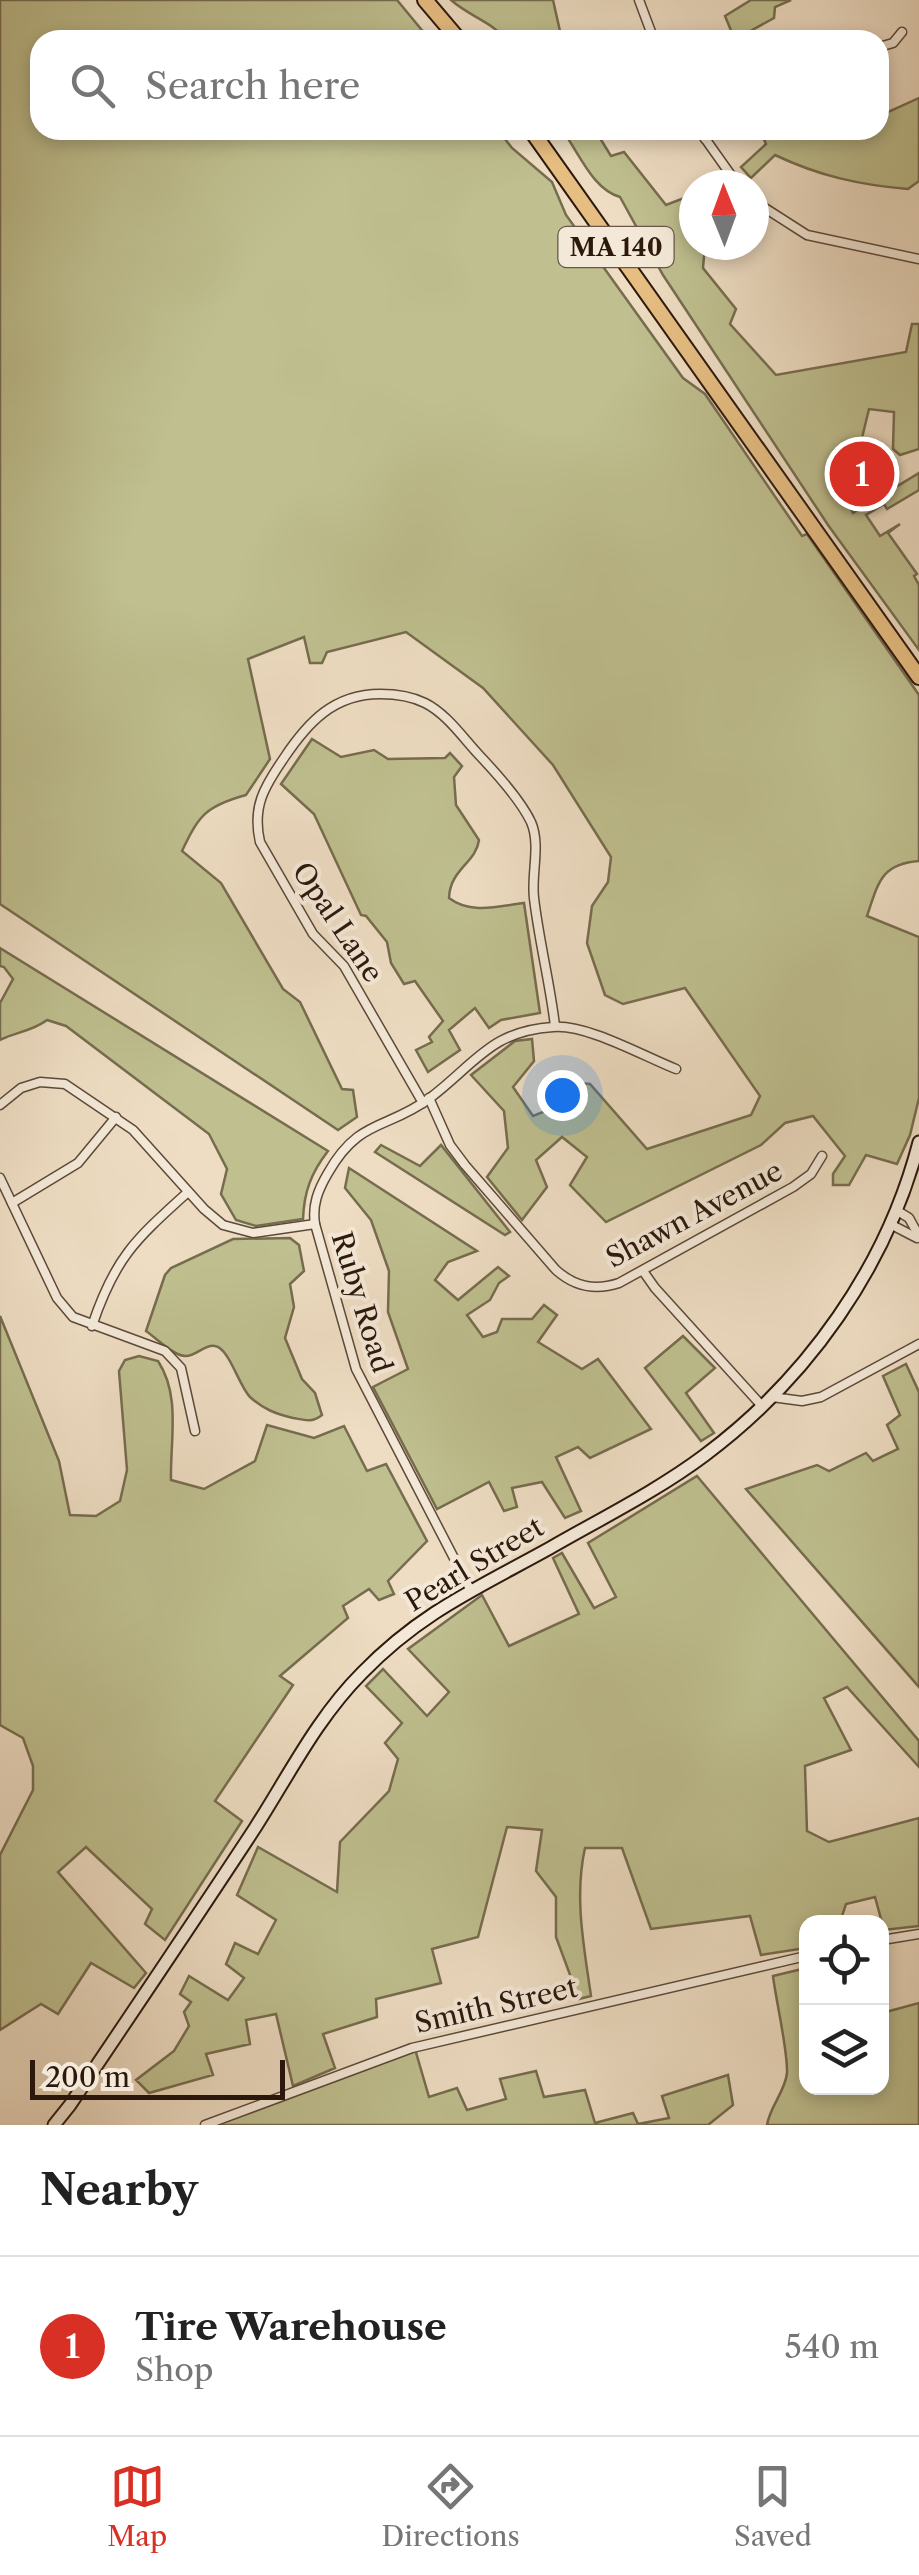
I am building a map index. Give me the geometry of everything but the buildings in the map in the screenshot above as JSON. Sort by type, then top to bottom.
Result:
[{"type":"highway","points":[[425,0],[450,30]]},
{"type":"highway","name":"MA 140","points":[[539,140],[919,677]]},
{"type":"main road","name":"Pearl Street","points":[[54,2125],[195,1919],[334,1705],[396,1642],[470,1589],[669,1480],[722,1442],[767,1401],[808,1357],[836,1319],[890,1224],[919,1142]]},
{"type":"street","points":[[639,0],[650,30]]},
{"type":"street","points":[[889,44],[902,32]]},
{"type":"street","points":[[706,140],[727,170]]},
{"type":"street","points":[[769,212],[807,235],[919,260]]},
{"type":"street","name":"Opal Lane","points":[[426,1100],[344,966],[312,934],[260,842],[256,815],[261,793],[313,719],[332,705],[370,694],[408,697],[426,704],[444,717],[488,765],[531,822],[535,839],[533,894],[555,1026]]},
{"type":"street","name":"Ruby Road","points":[[470,1589],[356,1369],[314,1224],[319,1191],[348,1142],[426,1100],[509,1034],[555,1026],[574,1028],[676,1069]]},
{"type":"street","points":[[0,1105],[21,1088],[33,1084],[66,1084],[133,1130],[188,1192],[223,1224],[244,1232],[274,1232],[314,1224]]},
{"type":"street","name":"Shawn Avenue","points":[[426,1100],[465,1165],[563,1277],[600,1288],[619,1284],[802,1181],[822,1156]]},
{"type":"street","points":[[12,1202],[78,1162],[116,1117]]},
{"type":"street","points":[[0,1178],[57,1298],[73,1317],[165,1350],[181,1368],[195,1431]]},
{"type":"street","points":[[92,1326],[105,1286],[122,1256],[188,1192]]},
{"type":"street","points":[[896,1210],[909,1218],[919,1238]]},
{"type":"street","points":[[890,1224],[919,1238]]},
{"type":"street","points":[[643,1271],[655,1288],[767,1401],[821,1397],[919,1344]]},
{"type":"street","points":[[889,1939],[919,1934]]},
{"type":"street","name":"Smith Street","points":[[205,2125],[412,2048],[799,1958]]},
{"type":"green space","points":[[0,0],[397,0],[422,30],[30,30],[30,140],[506,140],[552,182],[566,215],[683,378],[705,394],[802,536],[807,534],[919,695],[919,861],[888,871],[878,885],[867,916],[919,937],[919,1098],[910,1135],[897,1164],[866,1155],[849,1185],[833,1185],[833,1174],[845,1156],[813,1116],[785,1123],[761,1145],[606,1222],[570,1185],[587,1157],[562,1137],[536,1160],[547,1187],[522,1220],[487,1177],[508,1148],[504,1111],[471,1075],[515,1041],[532,1039],[534,1061],[513,1087],[533,1116],[566,1103],[565,1082],[590,1084],[647,1149],[751,1115],[760,1096],[685,988],[623,1004],[605,995],[587,943],[592,906],[608,882],[611,857],[553,765],[483,688],[406,632],[327,652],[322,663],[310,663],[304,637],[248,659],[270,759],[246,795],[205,814],[182,851],[221,883],[283,989],[300,1002],[342,1089],[353,1090],[357,1117],[338,1130],[0,904]]},
{"type":"green space","points":[[451,0],[553,0],[560,30],[496,30]]},
{"type":"green space","points":[[751,0],[791,0],[775,7],[774,18],[752,30],[731,30],[725,16]]},
{"type":"green space","points":[[919,98],[919,181],[908,189],[840,178],[775,155],[759,170],[741,167],[766,144],[764,140],[889,140],[889,112]]},
{"type":"green space","points":[[569,140],[601,140],[611,156],[624,152],[666,205],[679,200],[679,260],[704,260],[703,268],[736,309],[730,324],[776,375],[906,352],[912,324],[919,324],[919,449],[900,455],[893,449],[894,412],[869,409],[860,446],[830,469],[853,513],[919,473],[919,490],[887,509],[884,504],[866,515],[880,536],[900,524],[888,533],[917,574],[914,576],[919,585],[919,650],[828,525],[663,275],[620,197],[602,186]]},
{"type":"green space","points":[[312,739],[341,757],[374,750],[388,759],[445,758],[450,753],[462,766],[454,777],[456,805],[479,840],[454,880],[449,898],[476,908],[524,903],[540,1013],[501,1020],[489,1028],[475,1008],[449,1030],[460,1050],[428,1072],[416,1050],[432,1042],[429,1037],[443,1021],[415,981],[404,984],[391,963],[387,942],[361,915],[314,814],[281,784]]},
{"type":"green space","points":[[0,948],[328,1151],[310,1183],[303,1219],[256,1226],[236,1220],[221,1194],[227,1169],[209,1134],[66,1026],[47,1020],[0,1040],[0,1003],[13,979],[0,966]]},
{"type":"green space","points":[[381,1145],[420,1166],[441,1145],[510,1232],[505,1235],[375,1152]]},
{"type":"green space","points":[[349,1168],[477,1251],[448,1262],[435,1280],[458,1300],[498,1267],[509,1276],[499,1283],[490,1300],[467,1315],[483,1337],[497,1332],[502,1319],[532,1319],[544,1305],[557,1315],[538,1342],[582,1369],[598,1359],[651,1429],[590,1458],[578,1447],[556,1457],[581,1511],[565,1518],[542,1482],[512,1488],[517,1507],[504,1511],[489,1482],[437,1509],[373,1387],[408,1369],[388,1312],[389,1271],[371,1220],[345,1188]]},
{"type":"green space","points":[[290,1238],[299,1245],[304,1271],[290,1284],[294,1307],[285,1338],[302,1379],[315,1393],[322,1415],[312,1420],[281,1415],[255,1401],[220,1348],[211,1346],[181,1355],[146,1331],[171,1268],[233,1239]]},
{"type":"green space","points":[[0,1316],[59,1461],[70,1515],[96,1516],[120,1501],[127,1470],[119,1371],[125,1360],[139,1356],[158,1361],[170,1389],[171,1480],[204,1489],[255,1461],[267,1425],[314,1438],[344,1426],[367,1471],[386,1464],[427,1541],[388,1581],[394,1594],[379,1600],[369,1589],[343,1606],[348,1618],[280,1676],[293,1685],[215,1801],[242,1821],[165,1940],[145,1924],[152,1909],[86,1847],[58,1872],[146,1973],[134,1988],[91,1963],[58,2014],[41,2004],[0,2030],[0,1855],[33,1790],[33,1766],[23,1738],[0,1725]]},
{"type":"green space","points":[[683,1336],[715,1368],[686,1393],[714,1433],[701,1441],[645,1368]]},
{"type":"green space","points":[[906,1364],[919,1392],[919,1687],[746,1489],[817,1465],[829,1471],[866,1453],[873,1461],[898,1449],[887,1425],[900,1415],[883,1376]]},
{"type":"green space","points":[[697,1476],[919,1741],[919,1767],[847,1687],[824,1698],[851,1750],[805,1766],[807,1831],[829,1842],[919,1818],[919,1926],[889,1929],[889,1915],[880,1915],[875,1897],[846,1904],[842,1915],[799,1915],[799,1949],[761,1955],[750,1916],[651,1929],[622,1848],[585,1848],[580,1903],[591,1996],[579,1999],[556,1937],[556,1897],[536,1871],[542,1830],[507,1827],[478,1937],[432,1949],[441,1983],[376,1999],[377,2017],[323,2034],[335,2068],[293,2086],[276,2014],[246,2020],[250,2044],[206,2054],[213,2075],[149,2093],[136,2080],[174,2051],[189,2026],[184,2012],[191,2002],[180,1994],[189,1976],[228,2000],[244,1978],[226,1964],[235,1943],[258,1954],[276,1920],[237,1895],[258,1847],[337,1892],[340,1842],[389,1791],[398,1759],[385,1743],[402,1723],[366,1686],[383,1669],[427,1716],[449,1692],[408,1649],[482,1595],[509,1646],[579,1614],[553,1558],[562,1553],[594,1608],[616,1597],[588,1543]]},
{"type":"green space","points":[[799,1970],[799,2095],[889,2095],[889,2011],[919,2003],[919,2125],[767,2125],[787,2073],[773,1976]]},
{"type":"green space","points":[[415,2049],[429,2097],[457,2088],[467,2110],[506,2099],[500,2079],[536,2071],[544,2097],[585,2090],[595,2123],[633,2113],[638,2124],[669,2118],[662,2096],[728,2075],[733,2105],[708,2125],[208,2125]]},
{"type":"place","name":"Tire Warehouse","points":[[862,474]]}]
